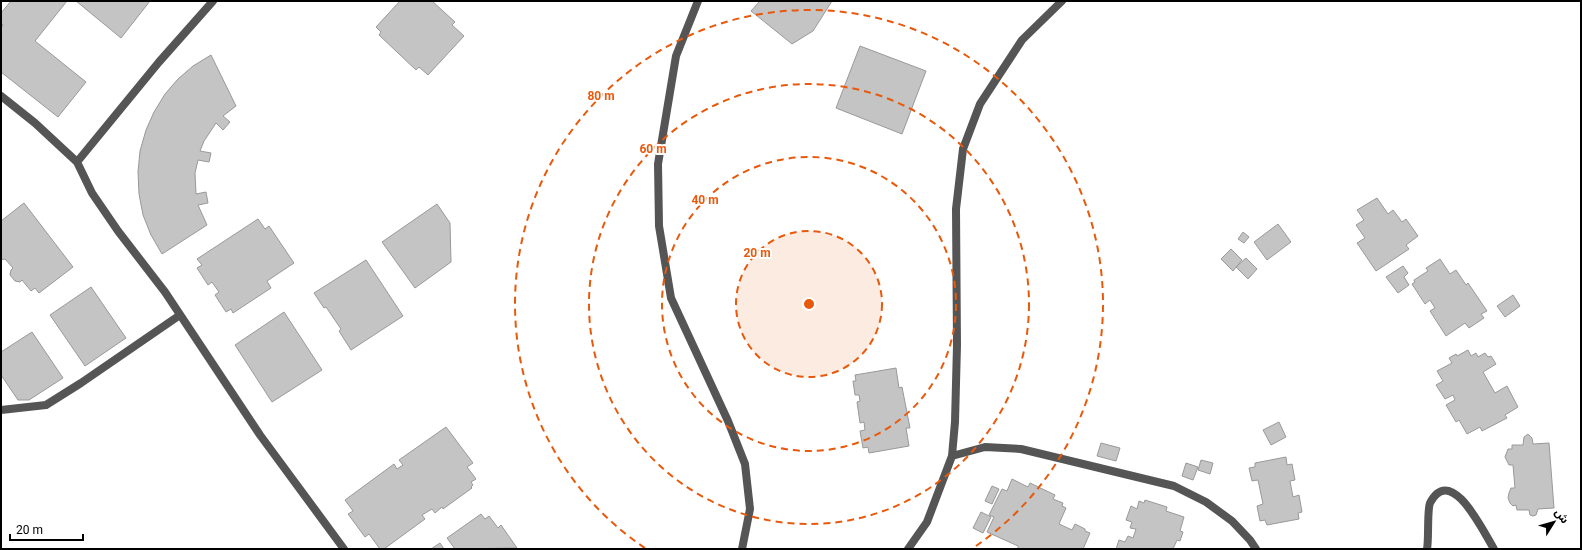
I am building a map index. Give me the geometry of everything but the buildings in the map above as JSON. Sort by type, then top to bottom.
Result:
[{"type":"street","points":[[77,162],[159,62],[213,1]]},
{"type":"street","points":[[698,1],[676,56],[658,164],[659,226],[671,298],[728,421],[745,464],[750,509],[742,549]]},
{"type":"street","points":[[908,549],[927,522],[952,456],[955,422],[957,345],[956,209],[963,149],[980,104],[1022,40],[1062,1]]},
{"type":"street","points":[[1,96],[35,123],[77,162],[92,192],[118,231],[165,292],[260,435],[344,549]]},
{"type":"street","points":[[1,410],[46,405],[82,383],[180,315]]},
{"type":"street","points":[[952,456],[985,447],[1021,449],[1174,486],[1206,502],[1232,521],[1250,540],[1256,549]]},
{"type":"street","points":[[1427,549],[1430,504],[1437,494],[1444,490],[1449,490],[1457,494],[1470,509],[1494,549]]}]
